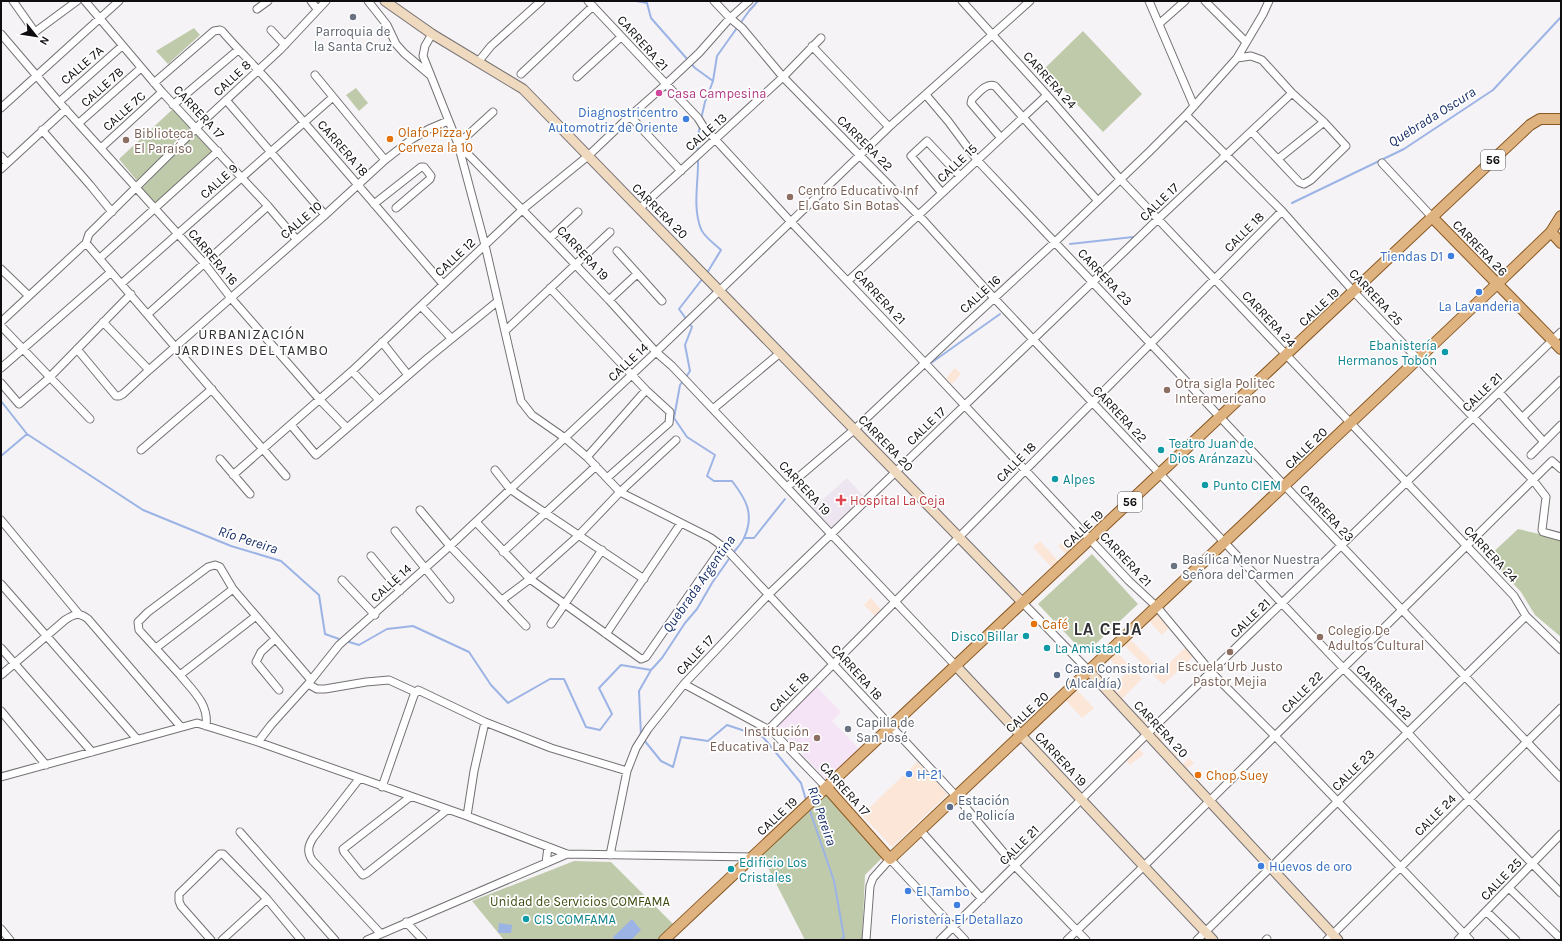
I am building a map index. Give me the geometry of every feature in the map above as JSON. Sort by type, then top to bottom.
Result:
[{"type":"main road","name":"CARRERA 20","points":[[385,1],[432,34],[523,89],[639,210],[705,275],[1023,603]]},
{"type":"main road","name":"CALLE 19","points":[[664,940],[1354,292],[1530,124],[1540,119],[1561,119]]},
{"type":"main road","name":"CALLE 20","points":[[890,860],[1497,284],[1551,232],[1561,216]]},
{"type":"main road","name":"CARRERA 26","points":[[1432,217],[1561,349]]},
{"type":"main road","points":[[1551,232],[1561,243]]},
{"type":"main road","name":"CARRERA 19","points":[[956,666],[1213,940]]},
{"type":"main road","name":"CARRERA 20","points":[[1089,671],[1271,867],[1332,938]]},
{"type":"main road","name":"CARRERA 17","points":[[827,788],[890,860]]},
{"type":"street","points":[[13,1],[35,32],[76,1]]},
{"type":"street","name":"CARRERA 17","points":[[85,1],[154,84],[268,206],[296,239]]},
{"type":"street","points":[[1,108],[119,1]]},
{"type":"street","points":[[257,9],[268,1]]},
{"type":"street","points":[[311,1],[317,9]]},
{"type":"street","name":"CALLE 8","points":[[1,322],[86,242],[89,234],[137,189],[196,128],[285,45],[326,1]]},
{"type":"street","points":[[368,1],[387,25],[396,44],[404,53],[430,75]]},
{"type":"street","points":[[478,62],[491,46],[541,1]]},
{"type":"street","name":"CARRERA 22","points":[[714,1],[740,26],[783,78],[918,215],[994,298],[1282,603],[1561,893]]},
{"type":"street","name":"CALLE 12","points":[[233,475],[352,371],[524,209],[588,156],[699,53],[730,18],[749,1]]},
{"type":"street","name":"CARRERA 24","points":[[962,1],[1047,94],[1121,180],[1514,596],[1526,616],[1561,650]]},
{"type":"street","name":"CALLE 14","points":[[258,742],[339,645],[476,522],[686,324],[860,155],[887,125],[926,95],[1030,1]]},
{"type":"street","points":[[1149,1],[1194,106]]},
{"type":"street","points":[[1159,24],[1185,1]]},
{"type":"street","points":[[1205,1],[1246,42]]},
{"type":"street","name":"CALLE 16","points":[[787,487],[855,429],[1121,180],[1186,115],[1237,58],[1269,1]]},
{"type":"street","points":[[521,74],[591,3]]},
{"type":"street","name":"CARRERA 21","points":[[591,3],[665,85],[698,118],[703,126],[791,222],[1091,539],[1129,582],[1157,607],[1211,672],[1338,801],[1470,940]]},
{"type":"street","points":[[271,30],[285,45]]},
{"type":"street","name":"CARRERA 18","points":[[154,84],[214,31],[222,31],[238,50],[259,70],[443,284]]},
{"type":"street","name":"CARRERA 16","points":[[1,34],[59,102],[204,263],[231,298],[320,400],[347,428]]},
{"type":"street","name":"CARRERA 19","points":[[432,34],[425,46],[423,56],[458,144],[524,209],[610,300],[656,352],[713,409],[956,666]]},
{"type":"street","points":[[578,77],[621,37]]},
{"type":"street","name":"CALLE 13","points":[[639,210],[783,78],[821,38]]},
{"type":"street","name":"CALLE 7A","points":[[59,102],[122,46]]},
{"type":"street","points":[[812,46],[887,125]]},
{"type":"street","points":[[173,105],[238,50]]},
{"type":"street","points":[[1237,58],[1251,56],[1262,60],[1292,93],[1324,122],[1346,146],[1311,180],[1304,184],[1299,182],[1252,132]]},
{"type":"street","name":"CALLE 7B","points":[[79,123],[141,68]]},
{"type":"street","points":[[315,76],[385,160]]},
{"type":"street","points":[[1001,138],[972,103],[972,100],[987,86],[996,86],[1098,201]]},
{"type":"street","name":"CALLE 7C","points":[[102,148],[162,92]]},
{"type":"street","name":"CALLE 17","points":[[610,855],[627,771],[636,748],[648,729],[684,684],[769,594],[1158,219],[1292,93]]},
{"type":"street","name":"CALLE 15","points":[[848,281],[1047,94]]},
{"type":"street","name":"CARRERA 23","points":[[926,95],[948,121],[977,160],[1561,778]]},
{"type":"street","name":"CALLE 9","points":[[121,284],[333,97]]},
{"type":"street","points":[[226,100],[326,215]]},
{"type":"street","points":[[1,169],[66,109]]},
{"type":"street","points":[[493,112],[458,144],[485,245],[521,401],[532,415],[565,438],[587,457],[620,492]]},
{"type":"street","name":"CARRERA 25","points":[[1186,115],[1282,211],[1354,292],[1533,480],[1546,497],[1542,530],[1545,533],[1561,537]]},
{"type":"street","points":[[630,116],[681,171]]},
{"type":"street","name":"CALLE 10","points":[[77,349],[116,396],[123,394],[296,239],[326,215],[336,203],[359,185],[385,160],[412,139],[429,129],[448,121]]},
{"type":"street","points":[[1278,159],[1324,122]]},
{"type":"street","points":[[42,130],[112,212]]},
{"type":"street","points":[[942,193],[911,156],[927,141],[960,176]]},
{"type":"street","points":[[100,258],[218,152]]},
{"type":"street","points":[[1,156],[7,163]]},
{"type":"street","name":"CARRERA 26","points":[[1382,163],[1432,217]]},
{"type":"street","points":[[374,204],[421,167],[424,167],[431,176],[430,179],[396,208]]},
{"type":"street","points":[[148,314],[268,206]]},
{"type":"street","name":"CALLE 18","points":[[768,730],[1282,211]]},
{"type":"street","points":[[550,238],[578,212]]},
{"type":"street","points":[[506,331],[610,232]]},
{"type":"street","points":[[86,242],[286,476]]},
{"type":"street","points":[[617,251],[662,301]]},
{"type":"street","points":[[1,269],[29,296]]},
{"type":"street","points":[[1,368],[111,272]]},
{"type":"street","points":[[610,300],[637,274]]},
{"type":"street","points":[[550,288],[633,374],[646,390],[670,412],[669,423],[607,478]]},
{"type":"street","points":[[1,383],[19,404],[50,377],[131,294]]},
{"type":"street","points":[[291,425],[316,455],[408,374],[498,301]]},
{"type":"street","points":[[420,306],[451,338]]},
{"type":"street","points":[[103,322],[149,370]]},
{"type":"street","points":[[1,326],[90,419]]},
{"type":"street","name":"CALLE 21","points":[[940,940],[1147,734],[1561,332]]},
{"type":"street","points":[[382,342],[408,374]]},
{"type":"street","points":[[713,409],[780,353]]},
{"type":"street","points":[[352,371],[380,400]]},
{"type":"street","points":[[1523,417],[1561,380]]},
{"type":"street","points":[[141,450],[212,390]]},
{"type":"street","points":[[587,457],[646,390]]},
{"type":"street","points":[[1499,392],[1544,442]]},
{"type":"street","points":[[1530,455],[1561,425]]},
{"type":"street","points":[[502,600],[530,579],[578,536],[620,492],[676,440]]},
{"type":"street","points":[[220,459],[250,494]]},
{"type":"street","name":"CALLE 22","points":[[1067,940],[1144,866],[1533,480],[1558,465]]},
{"type":"street","points":[[503,552],[596,466]]},
{"type":"street","points":[[495,470],[510,489],[644,579]]},
{"type":"street","name":"CARRERA 18","points":[[620,492],[724,547],[957,797],[1015,866],[1086,940]]},
{"type":"street","points":[[420,510],[450,546],[526,626]]},
{"type":"street","points":[[1,520],[78,614],[88,619],[181,727]]},
{"type":"street","points":[[476,522],[530,579],[564,605],[641,659],[644,658],[724,547]]},
{"type":"street","points":[[606,634],[681,523]]},
{"type":"street","points":[[395,531],[450,599]]},
{"type":"street","points":[[551,624],[602,550]]},
{"type":"street","points":[[371,556],[400,591]]},
{"type":"street","points":[[206,726],[207,712],[204,704],[139,630],[138,625],[140,619],[148,612],[211,566],[215,565],[220,567],[233,589],[309,682],[317,689],[389,680],[415,692],[420,690],[485,722],[563,752],[627,771]]},
{"type":"street","points":[[342,580],[374,615]]},
{"type":"street","points":[[1,584],[137,739]]},
{"type":"street","points":[[156,648],[233,589]]},
{"type":"street","name":"CARRERA 20","points":[[1023,603],[1089,671]]},
{"type":"street","points":[[1,675],[65,620],[78,614]]},
{"type":"street","points":[[180,675],[256,616]]},
{"type":"street","name":"CALLE 23","points":[[1197,940],[1526,616]]},
{"type":"street","points":[[275,639],[261,652],[256,662],[279,690]]},
{"type":"street","points":[[1,648],[92,752]]},
{"type":"street","name":"CARRERA 17","points":[[684,684],[773,732],[827,788]]},
{"type":"street","points":[[382,787],[415,692]]},
{"type":"street","name":"CALLE 24","points":[[1332,938],[1400,867],[1561,708]]},
{"type":"street","points":[[1,711],[46,765]]},
{"type":"street","points":[[467,816],[474,771],[485,722]]},
{"type":"street","points":[[1,777],[197,723],[258,742],[467,816],[567,854],[752,857]]},
{"type":"street","points":[[359,779],[313,838],[308,852],[312,860],[381,934]]},
{"type":"street","points":[[410,797],[344,849],[344,852],[363,875],[447,810]]},
{"type":"street","points":[[921,831],[982,899]]},
{"type":"street","points":[[240,832],[335,940]]},
{"type":"street","name":"CALLE 25","points":[[1458,940],[1561,834]]},
{"type":"street","points":[[546,863],[548,847]]},
{"type":"street","points":[[211,940],[182,906],[179,901],[179,894],[220,854],[227,856],[267,899],[301,940]]},
{"type":"street","points":[[367,940],[567,854]]},
{"type":"street","points":[[866,940],[870,886],[873,878],[890,860]]},
{"type":"street","name":"CARRERA 17","points":[[890,860],[965,940]]},
{"type":"street","points":[[1509,888],[1561,940]]},
{"type":"street","points":[[222,940],[267,899]]},
{"type":"street","points":[[1486,911],[1516,940]]},
{"type":"street","points":[[406,922],[423,940]]},
{"type":"street","points":[[1,929],[10,940]]},
{"type":"shaded area","points":[[955,368],[961,374],[952,384],[946,378]]},
{"type":"shaded area","name":"Hospital La Ceja","points":[[847,478],[864,497],[832,528],[813,508]]},
{"type":"shaded area","points":[[1074,538],[1079,544],[1067,555],[1058,546],[1065,540],[1069,544]]},
{"type":"shaded area","points":[[1040,541],[1060,563],[1053,569],[1033,547]]},
{"type":"shaded area","points":[[871,598],[884,613],[878,619],[864,605]]},
{"type":"shaded area","points":[[1156,614],[1159,615],[1170,627],[1162,635],[1149,621]]},
{"type":"shaded area","points":[[1129,638],[1161,671],[1188,645],[1196,654],[1163,685],[1123,644]]},
{"type":"shaded area","points":[[1113,648],[1142,679],[1120,701],[1105,686],[1112,679],[1117,683],[1124,675],[1106,655]]},
{"type":"shaded area","points":[[1072,685],[1094,708],[1082,718],[1061,695]]},
{"type":"shaded area","name":"Institución Educativa La Paz","points":[[816,686],[841,712],[832,721],[859,749],[827,780],[775,726]]},
{"type":"shaded area","points":[[1147,710],[1153,716],[1143,725],[1138,719]]},
{"type":"shaded area","points":[[1164,723],[1171,732],[1159,742],[1152,734]]},
{"type":"shaded area","points":[[1179,745],[1184,749],[1175,758],[1170,753]]},
{"type":"shaded area","points":[[1138,748],[1144,754],[1130,765],[1125,759]]},
{"type":"shaded area","points":[[1189,758],[1194,763],[1186,770],[1182,765]]},
{"type":"shaded area","points":[[917,762],[948,794],[892,847],[862,815]]},
{"type":"green space","points":[[194,28],[200,35],[168,64],[156,51]]},
{"type":"green space","points":[[1083,31],[1142,94],[1103,132],[1044,69]]},
{"type":"green space","points":[[356,88],[368,103],[359,111],[346,95]]},
{"type":"green space","points":[[174,108],[192,128],[138,182],[119,159]]},
{"type":"green space","points":[[197,132],[213,151],[154,204],[141,189]]},
{"type":"green space","points":[[1518,529],[1561,539],[1561,637],[1535,615],[1521,592],[1488,557]]},
{"type":"green space","points":[[1092,554],[1138,604],[1085,654],[1038,604]]},
{"type":"green space","points":[[828,791],[884,856],[865,875],[862,940],[805,940],[762,856]]},
{"type":"green space","name":"Unidad de Servicios COMFAMA","points":[[574,861],[611,862],[675,926],[660,940],[504,940],[472,901]]},
{"type":"water","points":[[632,919],[641,930],[631,940],[615,940],[613,937]]},
{"type":"water","points":[[499,923],[512,925],[511,933],[498,933]]},
{"type":"waterway","points":[[636,1],[647,3]]},
{"type":"waterway","name":"Quebrada Argentina","points":[[701,119],[705,102],[713,81],[717,56],[749,11],[758,1]]},
{"type":"waterway","points":[[647,3],[651,18],[695,68],[713,81]]},
{"type":"waterway","name":"Quebrada Oscura","points":[[1292,203],[1404,149],[1493,90],[1561,17]]},
{"type":"waterway","name":"Quebrada Argentina","points":[[698,153],[697,140],[700,126]]},
{"type":"waterway","name":"Quebrada Argentina","points":[[698,157],[696,203],[698,221],[705,235],[721,250],[707,273]]},
{"type":"waterway","name":"Quebrada Oscura","points":[[1070,244],[1133,237]]},
{"type":"waterway","name":"Quebrada Argentina","points":[[686,377],[690,371],[685,345],[692,327],[679,309],[703,278]]},
{"type":"waterway","name":"Quebrada Oscura","points":[[931,363],[1000,314]]},
{"type":"waterway","name":"Quebrada Argentina","points":[[683,381],[680,385],[674,418],[687,437],[715,455],[707,476],[714,481],[732,481],[741,494],[747,507],[749,514],[747,529],[742,542],[733,553]]},
{"type":"waterway","points":[[1,401],[27,434]]},
{"type":"waterway","name":"Río Pereira","points":[[1,456],[27,434],[143,510],[231,546],[281,561],[319,595],[325,634],[342,640]]},
{"type":"waterway","name":"Quebrada Oscura","points":[[745,538],[754,538],[785,499]]},
{"type":"waterway","name":"Quebrada Argentina","points":[[651,670],[662,658],[685,623],[697,609],[712,583],[731,556]]},
{"type":"waterway","name":"Río Pereira","points":[[346,641],[359,645],[387,629],[413,626],[469,652],[491,685],[508,703],[550,679],[564,679],[586,727],[600,730],[612,714],[599,688],[621,665],[651,670],[639,691],[641,736]]},
{"type":"waterway","name":"Río Pereira","points":[[644,740],[661,761],[673,767],[681,737],[708,741],[727,725],[763,737],[801,783],[806,800]]},
{"type":"waterway","name":"Río Pereira","points":[[809,808],[834,881],[844,937],[841,940]]},
{"type":"place","name":"Parroquia de la Santa Cruz","points":[[353,17]]},
{"type":"place","name":"Casa Campesina","points":[[659,93]]},
{"type":"place","name":"Diagnostricentro Automotriz de Oriente","points":[[686,119]]},
{"type":"place","name":"Olafo Pizza y Cerveza la 10","points":[[390,139]]},
{"type":"place","name":"Biblioteca El Paraíso","points":[[126,140]]},
{"type":"place","name":"Centro Educativo Inf El Gato Sin Botas","points":[[790,197]]},
{"type":"place","name":"Tiendas D1","points":[[1451,256]]},
{"type":"place","name":"La Lavanderia","points":[[1479,292]]},
{"type":"place","name":"Ebanistería Hermanos Tobón","points":[[1445,352]]},
{"type":"place","name":"Otra sigla Politec Interamericano","points":[[1167,390]]},
{"type":"place","name":"Teatro Juan de Dios Aránzazu","points":[[1161,450]]},
{"type":"place","name":"Alpes","points":[[1055,479]]},
{"type":"place","name":"Punto CIEM","points":[[1205,485]]},
{"type":"place","name":"Hospital La Ceja","points":[[841,500]]},
{"type":"place","name":"Basílica Menor Nuestra Señora del Carmen","points":[[1174,566]]},
{"type":"place","name":"Café","points":[[1034,624]]},
{"type":"place","name":"Disco Billar","points":[[1026,636]]},
{"type":"place","name":"Colegio De Adultos Cultural","points":[[1320,637]]},
{"type":"place","name":"La Amistad","points":[[1047,648]]},
{"type":"place","name":"Escuela Urb Justo Pastor Mejia","points":[[1230,652]]},
{"type":"place","name":"Casa Consistorial (Alcaldía)","points":[[1057,675]]},
{"type":"place","name":"Capilla de San José","points":[[848,729]]},
{"type":"place","name":"Institución Educativa La Paz","points":[[817,738]]},
{"type":"place","name":"H-21","points":[[909,774]]},
{"type":"place","name":"Chop Suey","points":[[1198,775]]},
{"type":"place","name":"Estación de Policía","points":[[950,807]]},
{"type":"place","name":"Huevos de oro","points":[[1261,866]]},
{"type":"place","name":"Edificio Los Cristales","points":[[731,869]]},
{"type":"place","name":"El Tambo","points":[[908,891]]},
{"type":"place","name":"Floristería El Detallazo","points":[[957,905]]},
{"type":"place","name":"CIS COMFAMA","points":[[526,919]]},
{"type":"district","name":"URBANIZACIÓN JARDINES DEL TAMBO","points":[[252,342]]},
{"type":"district","name":"LA CEJA","points":[[1108,629]]}]
